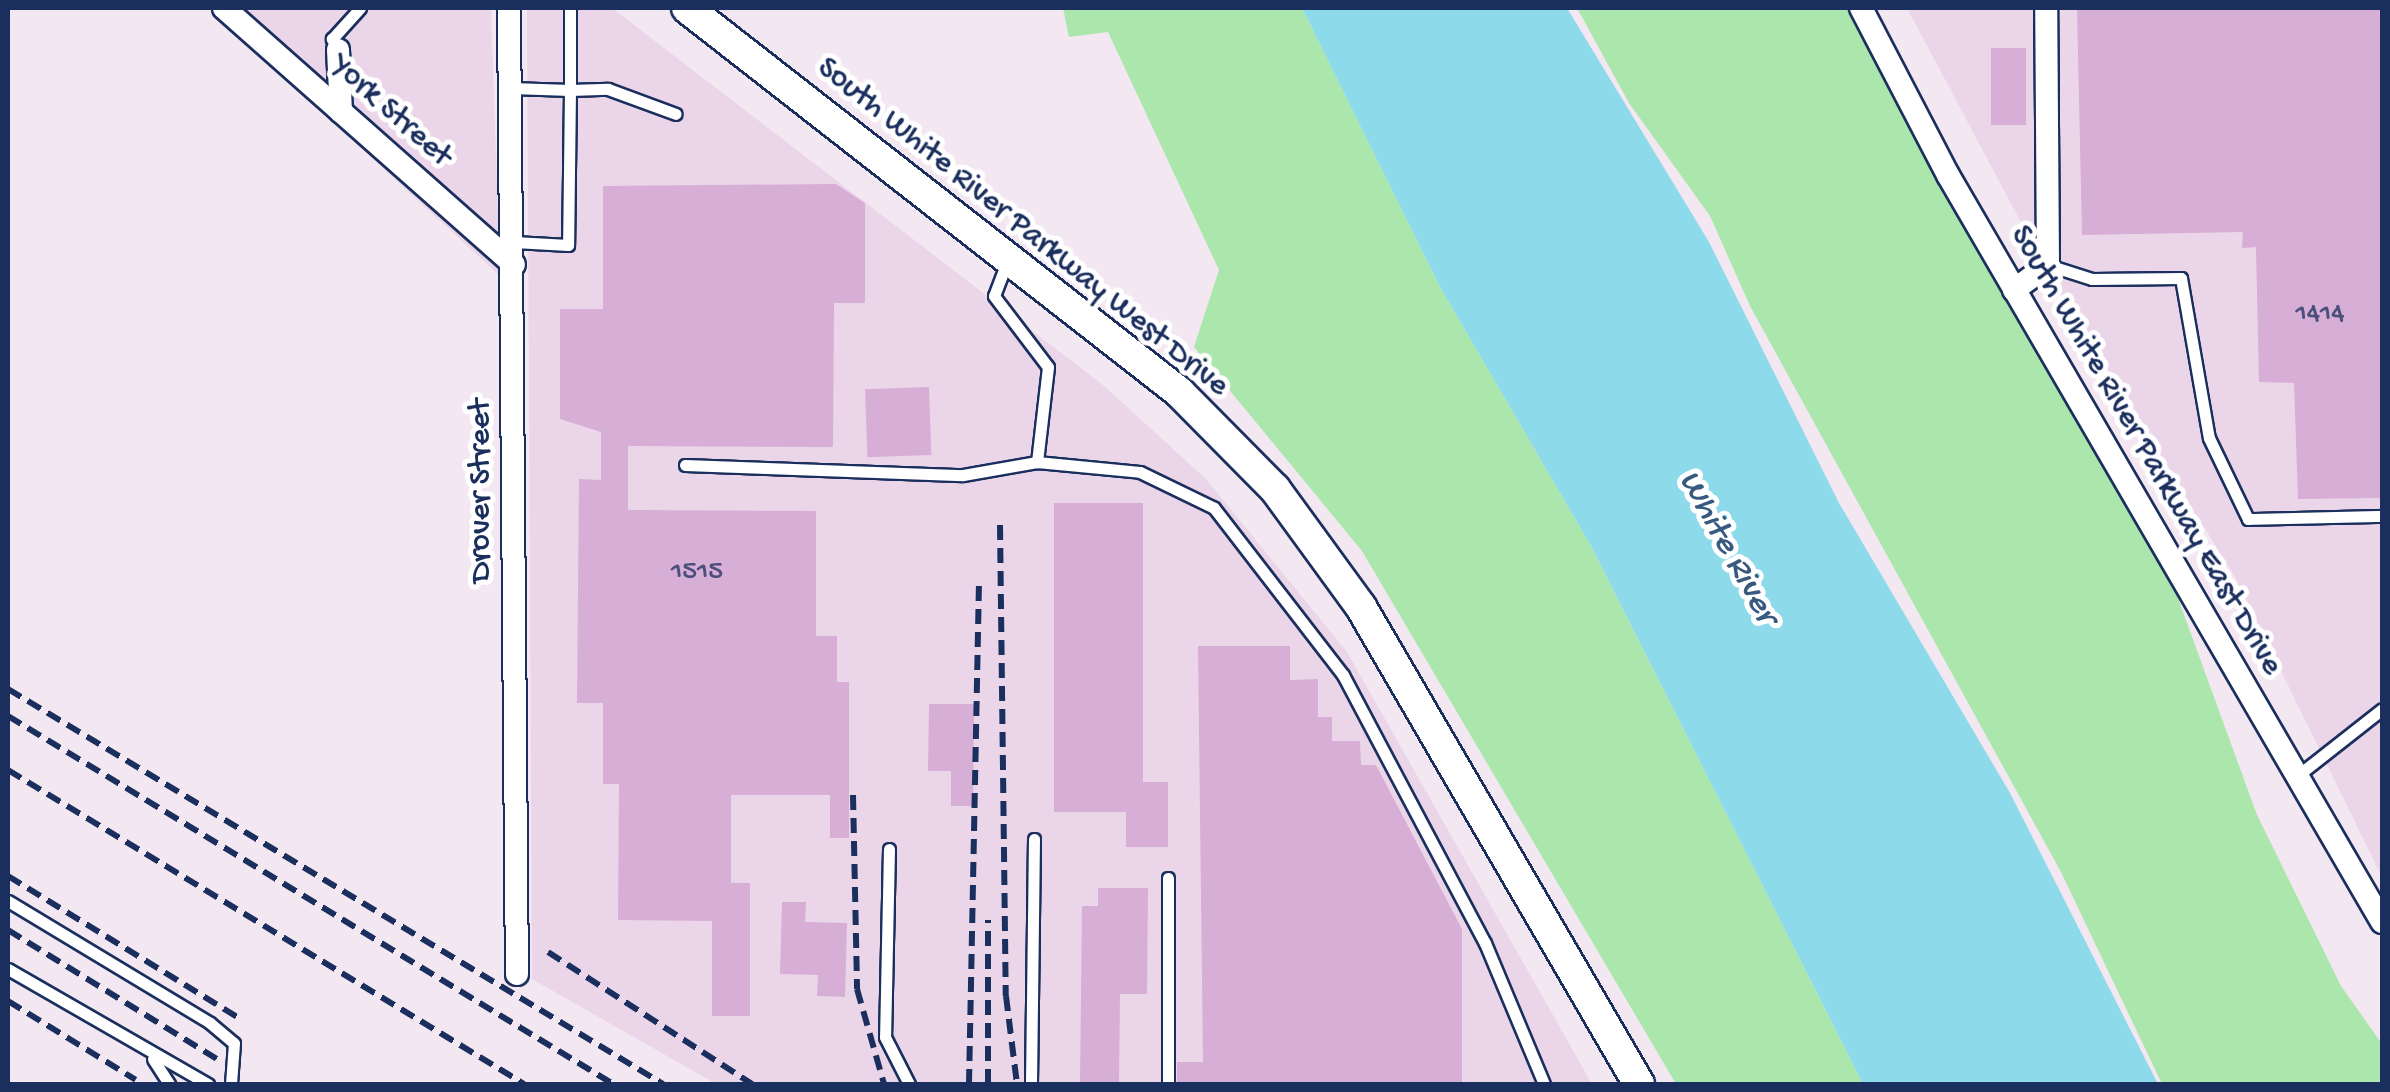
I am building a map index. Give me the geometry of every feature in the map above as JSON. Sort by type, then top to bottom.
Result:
[{"type":"street","name":"York Street","points":[[224,8],[341,112],[514,253]]},
{"type":"street","name":"Drover Street","points":[[510,8],[517,974]]},
{"type":"street","name":"South White River Parkway West Drive","points":[[686,8],[1193,404],[1298,518],[1362,607],[1639,1084]]},
{"type":"street","name":"South White River Parkway East Drive","points":[[1862,8],[2014,290],[2382,922]]},
{"type":"street","points":[[2014,290],[2048,264],[2046,8]]},
{"type":"street","points":[[338,50],[341,112]]},
{"type":"lane","points":[[338,50],[332,39],[360,8]]},
{"type":"lane","points":[[514,253],[568,245],[570,8]]},
{"type":"lane","points":[[511,88],[608,89],[676,114]]},
{"type":"lane","points":[[1009,258],[994,296],[1048,367],[1037,462]]},
{"type":"lane","points":[[2048,264],[2092,279],[2180,278],[2209,438],[2248,519],[2382,516]]},
{"type":"lane","points":[[686,465],[963,475],[1037,462],[1140,472],[1214,508],[1343,675],[1485,943],[1544,1084]]},
{"type":"lane","points":[[2297,776],[2382,708]]},
{"type":"lane","points":[[1031,1084],[1034,839]]},
{"type":"lane","points":[[889,849],[885,1036],[909,1084]]},
{"type":"lane","points":[[1168,878],[1168,1084]]},
{"type":"lane","points":[[8,902],[210,1023],[234,1044],[231,1084]]},
{"type":"lane","points":[[8,969],[153,1059],[208,1084]]},
{"type":"lane","points":[[153,1059],[169,1084]]},
{"type":"shaded area","points":[[209,8],[491,8],[500,276]]},
{"type":"shaded area","points":[[527,8],[612,8],[1103,385],[1206,479],[1347,652],[1592,1084],[716,1084],[532,979]]},
{"type":"shaded area","points":[[1907,8],[2382,8],[2382,877],[2235,577],[2057,290]]},
{"type":"green space","points":[[1063,8],[1302,8],[1440,287],[1591,546],[1863,1084],[1676,1084],[1362,551],[1194,347],[1219,270],[1108,32],[1069,37]]},
{"type":"green space","points":[[1577,8],[1851,8],[2171,579],[2257,815],[2341,986],[2382,1044],[2382,1084],[2162,1084],[2061,872],[1750,306],[1710,216],[1629,103]]},
{"type":"water","name":"White River","points":[[1302,8],[1567,8],[1709,242],[1839,503],[2010,793],[2158,1084],[1863,1084],[1591,546],[1440,287]]},
{"type":"building","points":[[2077,8],[2382,8],[2382,498],[2298,499],[2294,383],[2259,382],[2256,247],[2242,248],[2243,232],[2082,235]]},
{"type":"building","points":[[1991,48],[2026,48],[2026,125],[1991,125]]},
{"type":"building","points":[[836,184],[865,203],[865,303],[834,303],[833,447],[628,446],[628,510],[816,511],[816,636],[837,636],[837,682],[849,682],[849,838],[830,838],[830,795],[731,795],[731,883],[750,883],[750,1016],[712,1016],[712,921],[618,920],[619,784],[603,784],[603,703],[577,703],[579,479],[601,480],[601,432],[560,419],[560,309],[603,309],[603,186]]},
{"type":"building","points":[[929,387],[931,455],[867,457],[865,389]]},
{"type":"building","points":[[1054,503],[1143,503],[1143,782],[1168,782],[1168,847],[1126,847],[1126,812],[1054,812]]},
{"type":"building","points":[[1198,646],[1290,646],[1290,680],[1318,679],[1318,717],[1332,717],[1332,741],[1360,741],[1361,765],[1376,765],[1462,929],[1462,1084],[1177,1084],[1177,1062],[1203,1062]]},
{"type":"building","points":[[929,704],[974,704],[973,806],[951,806],[951,771],[928,771]]},
{"type":"building","points":[[1098,888],[1148,888],[1147,994],[1120,994],[1119,1084],[1080,1084],[1082,906],[1098,906]]},
{"type":"building","points":[[782,902],[806,902],[805,922],[847,923],[845,997],[817,996],[818,975],[780,974]]},
{"type":"railway","points":[[1000,525],[1006,996],[1017,1084]]},
{"type":"railway","points":[[969,1084],[979,580]]},
{"type":"railway","points":[[8,689],[663,1084]]},
{"type":"railway","points":[[8,716],[613,1084]]},
{"type":"railway","points":[[8,770],[524,1084]]},
{"type":"railway","points":[[853,795],[857,989],[884,1084]]},
{"type":"railway","points":[[8,876],[239,1018]]},
{"type":"railway","points":[[988,920],[988,1084]]},
{"type":"railway","points":[[8,930],[217,1059]]},
{"type":"railway","points":[[548,952],[752,1084]]},
{"type":"railway","points":[[8,1001],[136,1080]]}]
